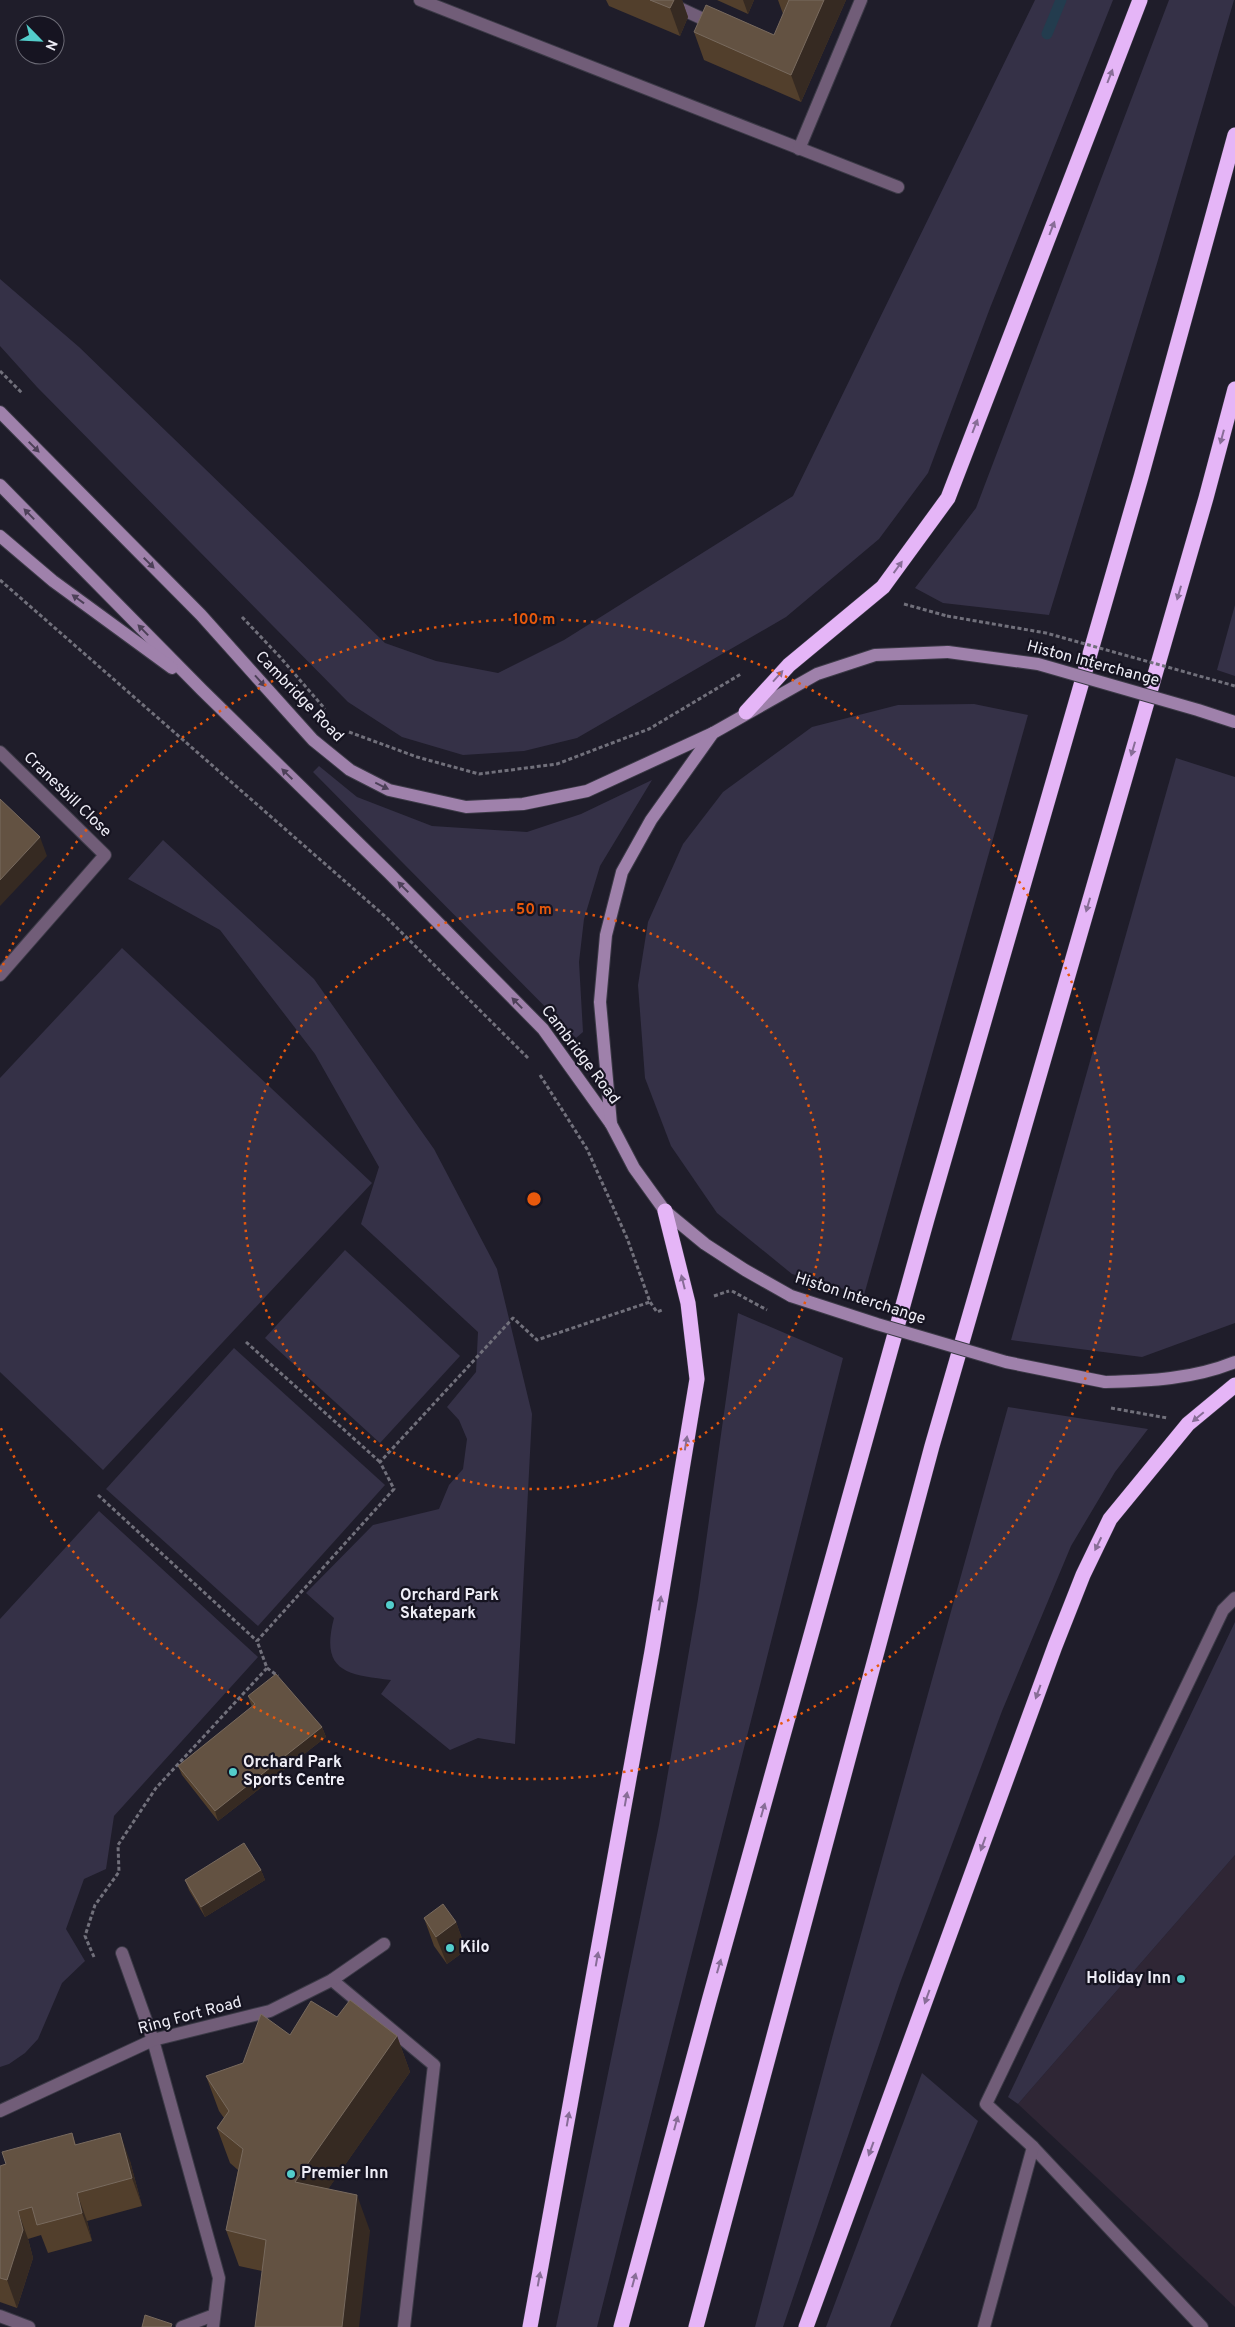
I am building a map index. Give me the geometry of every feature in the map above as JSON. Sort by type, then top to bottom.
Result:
[{"type":"highway","points":[[746,712],[789,665],[883,587],[948,498],[1140,0]]},
{"type":"highway","points":[[621,2327],[709,2001],[927,1219],[1141,478],[1235,135]]},
{"type":"highway","points":[[696,2327],[932,1446],[1195,536],[1235,390]]},
{"type":"highway","points":[[530,2327],[652,1652],[697,1379],[688,1303],[665,1211]]},
{"type":"highway","points":[[806,2327],[1083,1575],[1110,1519],[1188,1424],[1235,1385]]},
{"type":"main road","name":"Cambridge Road","points":[[0,412],[201,615],[313,740],[350,770],[389,790],[466,807],[524,804],[586,791],[712,733]]},
{"type":"main road","name":"Cambridge Road","points":[[0,484],[202,690],[389,873],[543,1029],[611,1124]]},
{"type":"main road","name":"Cambridge Road","points":[[0,536],[53,581],[202,690]]},
{"type":"main road","name":"Histon Interchange","points":[[1235,722],[1038,664],[948,652],[875,655],[816,674],[712,733],[651,820],[622,872],[606,935],[600,1002],[611,1124],[634,1168],[665,1211],[713,1249],[745,1270],[791,1296],[877,1324],[1006,1362],[1105,1382],[1142,1382],[1208,1373],[1235,1362]]},
{"type":"street","points":[[420,0],[898,187]]},
{"type":"street","points":[[662,0],[731,32]]},
{"type":"street","points":[[799,149],[861,0]]},
{"type":"street","name":"Cranesbill Close","points":[[0,752],[105,855],[0,975]]},
{"type":"street","points":[[1202,2327],[1033,2147],[986,2104],[1223,1610],[1235,1598]]},
{"type":"street","name":"Ring Fort Road","points":[[0,2111],[152,2040],[270,2011],[332,1980],[384,1944]]},
{"type":"street","points":[[122,1952],[152,2040],[219,2278],[214,2321],[182,2327]]},
{"type":"street","points":[[332,1980],[434,2065],[404,2327]]},
{"type":"street","points":[[984,2327],[1033,2147]]},
{"type":"street","points":[[0,2316],[29,2327]]},
{"type":"path","points":[[0,580],[387,918],[530,1060]]},
{"type":"path","points":[[947,616],[1046,633],[1235,686]]},
{"type":"path","points":[[342,730],[417,757],[479,774],[558,764],[649,729],[749,669]]},
{"type":"path","points":[[535,1067],[587,1149],[627,1238],[650,1302],[658,1312]]},
{"type":"path","points":[[380,1462],[513,1318],[537,1340],[650,1302]]},
{"type":"path","points":[[246,1342],[380,1462],[394,1489],[257,1641]]},
{"type":"path","points":[[98,1495],[257,1641],[267,1668],[278,1677]]},
{"type":"path","points":[[95,1959],[85,1936],[96,1905],[119,1872],[118,1845],[156,1788],[267,1668]]},
{"type":"shaded area","points":[[1035,0],[1113,0],[990,308],[928,473],[879,539],[786,617],[577,738],[524,751],[463,755],[402,737],[348,702],[37,387],[0,346],[0,279],[79,347],[385,643],[436,661],[498,673],[564,640],[793,496]]},
{"type":"shaded area","points":[[1169,0],[1234,0],[1158,260],[1049,615],[943,603],[915,588],[976,508]]},
{"type":"shaded area","points":[[1235,605],[1235,676],[1217,670]]},
{"type":"shaded area","points":[[974,704],[1028,715],[864,1295],[792,1274],[717,1213],[671,1146],[645,1078],[638,985],[648,922],[683,844],[723,792],[812,727],[898,705]]},
{"type":"shaded area","points":[[1176,758],[1235,777],[1235,1323],[1142,1357],[1011,1340]]},
{"type":"shaded area","points":[[319,766],[357,797],[432,826],[527,832],[581,814],[652,780],[600,866],[584,919],[579,962],[583,1032],[576,1038],[313,772]]},
{"type":"shaded area","points":[[163,840],[314,979],[434,1149],[497,1269],[532,1414],[515,1744],[478,1738],[450,1750],[381,1694],[391,1680],[361,1676],[340,1667],[334,1660],[331,1649],[334,1618],[306,1593],[373,1525],[439,1509],[449,1485],[463,1469],[467,1439],[459,1420],[447,1407],[476,1372],[478,1332],[361,1224],[379,1167],[315,1054],[220,930],[128,879]]},
{"type":"shaded area","points":[[122,948],[372,1183],[103,1470],[0,1372],[0,1078]]},
{"type":"shaded area","points":[[345,1250],[460,1356],[380,1443],[265,1338]]},
{"type":"shaded area","points":[[738,1313],[843,1358],[597,2327],[556,2327],[659,1825],[698,1599]]},
{"type":"shaded area","points":[[234,1348],[385,1485],[258,1626],[106,1489]]},
{"type":"shaded area","points":[[1008,1407],[1148,1429],[1115,1472],[1071,1546],[1002,1711],[900,1983],[783,2327],[755,2327],[834,2031]]},
{"type":"shaded area","points":[[99,1511],[258,1657],[114,1816],[106,1869],[84,1879],[66,1929],[85,1961],[62,1983],[38,2039],[25,2053],[9,2064],[0,2067],[0,1619]]},
{"type":"shaded area","points":[[1235,1622],[1235,1855],[1018,2104],[1008,2097]]},
{"type":"shaded area","name":"Holiday Inn","points":[[1235,1855],[1235,2307],[1018,2104]]},
{"type":"shaded area","points":[[922,2073],[978,2121],[890,2327],[826,2327]]},
{"type":"building","points":[[650,0],[674,0],[670,8]]},
{"type":"building","points":[[789,0],[824,0],[791,75],[694,32],[706,5],[774,35]]},
{"type":"building","points":[[0,799],[40,837],[0,880]]},
{"type":"building","points":[[276,1674],[322,1727],[215,1811],[178,1766],[255,1704],[248,1696]]},
{"type":"building","points":[[244,1843],[261,1870],[201,1907],[185,1880]]},
{"type":"building","points":[[443,1904],[456,1922],[436,1937],[424,1918]]},
{"type":"building","name":"Premier Inn","points":[[350,2000],[397,2036],[295,2182],[357,2195],[342,2327],[255,2327],[266,2240],[226,2230],[243,2149],[217,2128],[229,2111],[206,2076],[243,2063],[261,2014],[290,2035],[311,2001],[337,2017]]},
{"type":"building","points":[[72,2133],[75,2145],[120,2133],[132,2178],[77,2193],[82,2213],[37,2225],[32,2207],[18,2211],[23,2230],[7,2280],[0,2278],[0,2166],[6,2164],[2,2152]]},
{"type":"building","points":[[145,2315],[172,2324],[171,2327],[142,2327]]},
{"type":"waterway","points":[[1047,34],[1061,0]]},
{"type":"place","name":"Orchard Park Skatepark","points":[[390,1605]]},
{"type":"place","name":"Orchard Park Sports Centre","points":[[233,1772]]},
{"type":"place","name":"Kilo","points":[[450,1948]]},
{"type":"place","name":"Holiday Inn","points":[[1181,1979]]},
{"type":"place","name":"Premier Inn","points":[[291,2174]]}]
